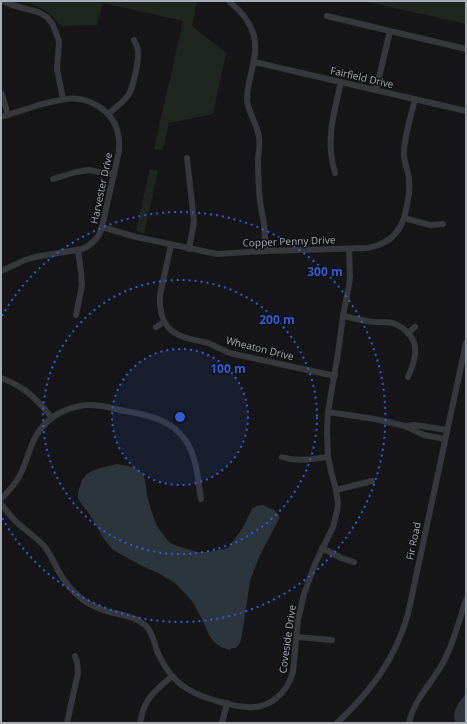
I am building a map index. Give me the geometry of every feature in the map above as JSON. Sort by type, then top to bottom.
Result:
[{"type":"street","points":[[3,1],[38,12],[47,17],[53,26],[59,41],[57,69],[63,99]]},
{"type":"street","points":[[230,2],[240,11],[251,27],[254,36],[254,62],[247,101],[248,108],[259,137],[259,190],[265,229],[266,252]]},
{"type":"street","points":[[327,16],[466,49]]},
{"type":"street","points":[[376,90],[390,31]]},
{"type":"street","points":[[108,114],[126,98],[131,90],[138,60],[138,48],[134,40]]},
{"type":"street","name":"Fairfield Drive","points":[[254,62],[466,111]]},
{"type":"street","points":[[336,173],[330,153],[330,132],[341,82]]},
{"type":"street","points":[[2,94],[8,115]]},
{"type":"street","name":"Harvester Drive","points":[[1,117],[63,99],[79,98],[98,106],[108,114],[115,125],[120,141],[102,227],[97,238],[87,247],[78,250],[35,257],[1,271]]},
{"type":"street","points":[[415,99],[404,152],[409,183],[407,206],[404,218],[430,225],[443,224]]},
{"type":"street","points":[[187,158],[194,222],[189,248]]},
{"type":"street","points":[[52,179],[89,170],[114,175]]},
{"type":"street","name":"Copper Penny Drive","points":[[102,227],[170,245],[217,254],[368,248],[388,240],[398,231],[404,218]]},
{"type":"street","points":[[156,327],[164,322],[160,310],[160,295],[170,245]]},
{"type":"street","name":"Coveside Drive","points":[[1,504],[18,523],[45,547],[51,555],[64,581],[77,595],[91,605],[100,609],[135,618],[150,631],[161,660],[172,676],[182,686],[210,699],[242,707],[254,707],[268,704],[279,696],[289,685],[292,678],[298,620],[304,594],[315,564],[336,518],[338,503],[328,457],[327,430],[328,412],[350,277],[349,249]]},
{"type":"street","points":[[76,315],[82,280],[78,250]]},
{"type":"street","points":[[343,316],[373,322],[391,323],[401,326],[408,332],[414,339],[416,346],[413,366],[408,377]]},
{"type":"street","name":"Wheaton Drive","points":[[164,322],[169,328],[182,337],[210,344],[228,353],[335,376]]},
{"type":"street","points":[[408,332],[415,327]]},
{"type":"street","name":"Fir Road","points":[[337,723],[375,682],[389,659],[408,614],[466,343]]},
{"type":"street","points":[[1,378],[16,384],[28,392],[52,418]]},
{"type":"street","points":[[1,499],[14,485],[24,468],[32,442],[37,434],[52,418],[63,411],[88,405],[153,417],[167,423],[181,435],[190,449],[196,464],[201,499]]},
{"type":"street","points":[[328,412],[375,419],[405,426],[424,435],[445,439]]},
{"type":"street","points":[[405,426],[415,425],[447,430]]},
{"type":"street","points":[[282,458],[300,460],[328,457]]},
{"type":"street","points":[[336,490],[372,481]]},
{"type":"street","points":[[322,548],[341,558],[354,562]]},
{"type":"street","points":[[72,601],[77,595]]},
{"type":"street","points":[[410,723],[420,697],[448,653],[466,600]]},
{"type":"street","points":[[297,637],[332,640]]},
{"type":"street","points":[[68,723],[78,673],[75,656]]},
{"type":"street","points":[[140,723],[144,706],[152,694],[172,676]]},
{"type":"street","points":[[222,723],[227,703]]},
{"type":"shaded area","points":[[20,1],[197,1],[192,26],[226,53],[213,114],[169,123],[163,150],[154,149],[183,21],[103,3],[97,25],[60,26],[48,12]]},
{"type":"shaded area","points":[[364,1],[466,1],[466,24]]},
{"type":"shaded area","points":[[150,169],[158,171],[144,233],[136,231]]},
{"type":"shaded area","points":[[117,464],[133,467],[142,473],[145,479],[151,510],[157,526],[169,542],[174,545],[198,552],[208,552],[228,548],[242,529],[252,509],[263,505],[274,510],[279,515],[279,519],[260,555],[250,581],[242,635],[240,643],[236,648],[232,648],[230,650],[221,647],[214,642],[192,601],[175,583],[113,550],[80,502],[78,492],[82,480],[87,474],[104,467]]},
{"type":"shaded area","points":[[466,693],[466,723],[456,723],[454,719],[455,711]]}]
